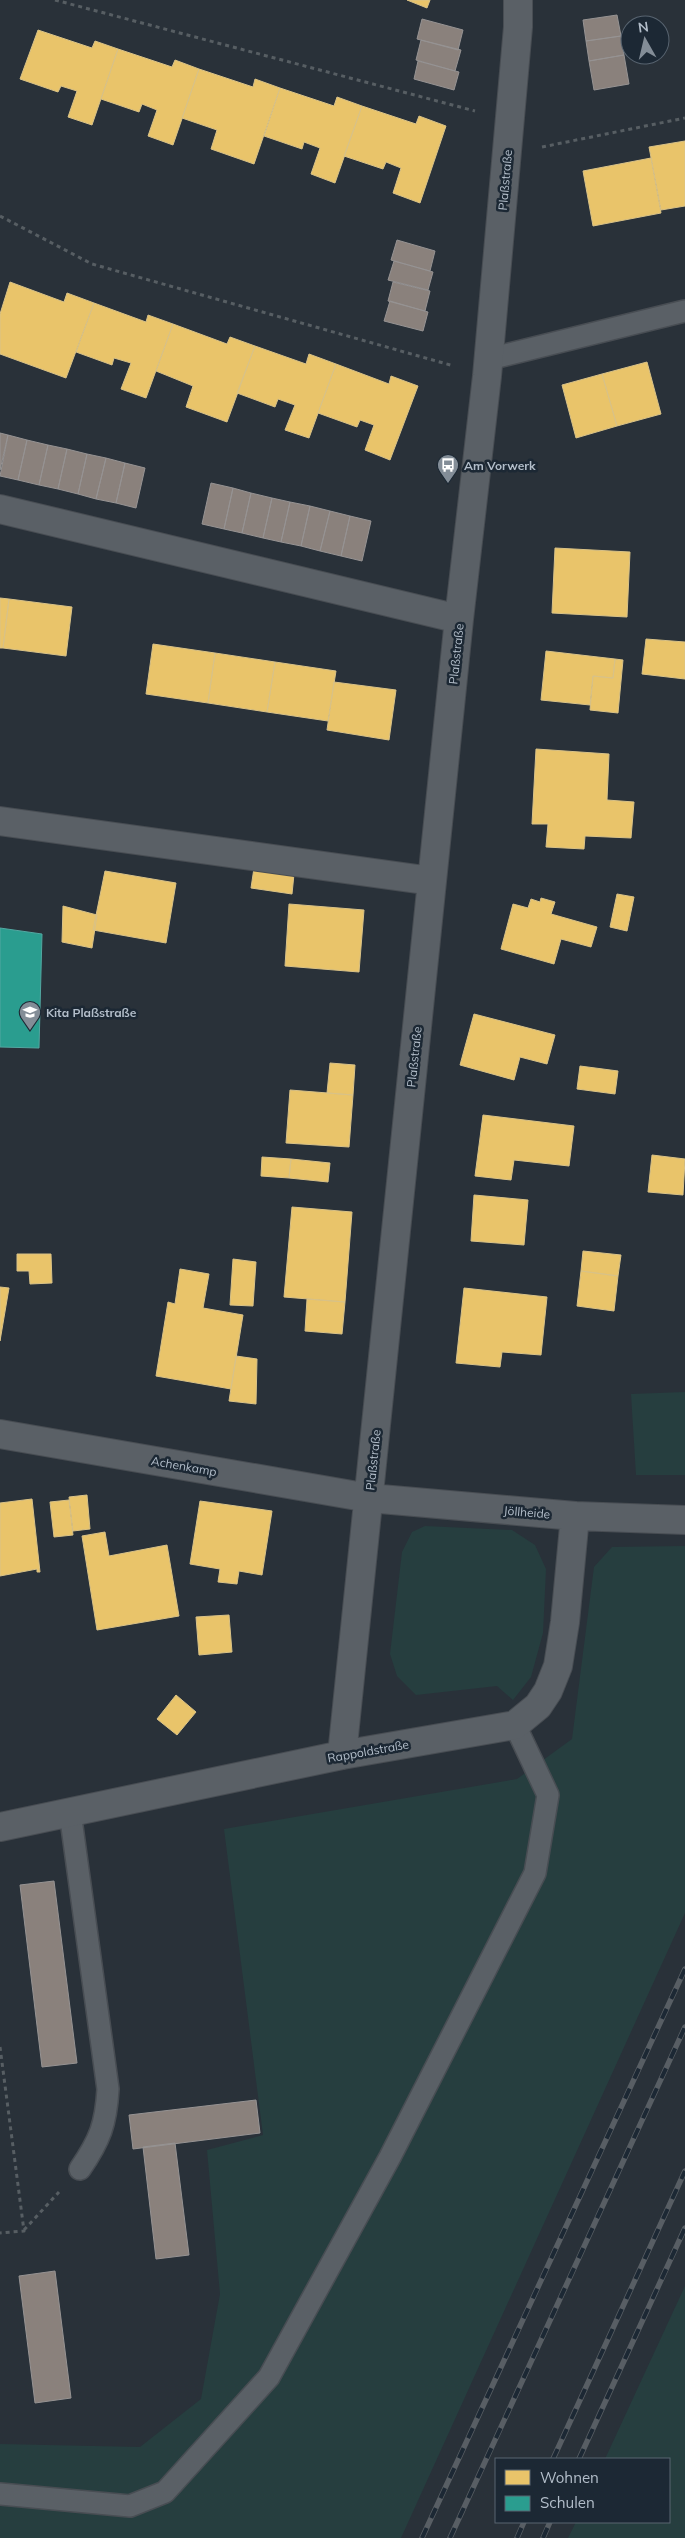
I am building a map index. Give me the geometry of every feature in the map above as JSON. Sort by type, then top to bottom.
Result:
[{"type":"street","name":"Plaßstraße","points":[[342,1756],[459,619],[488,368],[518,27],[518,0]]},
{"type":"street","points":[[0,509],[459,619]]},
{"type":"street","points":[[0,821],[432,881]]},
{"type":"street","name":"Achenkamp","points":[[0,1434],[369,1498]]},
{"type":"street","name":"Jöllheide","points":[[369,1498],[575,1516],[685,1520]]},
{"type":"street","name":"Rappoldstraße","points":[[0,1827],[342,1756],[515,1725],[538,1706],[548,1691],[558,1666],[565,1622],[575,1516]]},
{"type":"lane","points":[[488,368],[685,311]]},
{"type":"lane","points":[[0,2494],[130,2506],[165,2492],[269,2377],[390,2157],[535,1873],[548,1796],[515,1725]]},
{"type":"lane","points":[[70,1812],[108,2089],[106,2117],[95,2147],[80,2169]]},
{"type":"path","points":[[54,0],[510,120]]},
{"type":"path","points":[[507,154],[685,118]]},
{"type":"path","points":[[0,216],[92,264],[488,368]]},
{"type":"path","points":[[0,2047],[24,2231]]},
{"type":"path","points":[[0,2233],[24,2231],[80,2169]]},
{"type":"green space","points":[[685,1392],[685,1475],[636,1475],[631,1394]]},
{"type":"green space","points":[[425,1526],[512,1530],[535,1545],[546,1569],[543,1633],[531,1677],[513,1700],[497,1686],[416,1695],[397,1676],[390,1654],[402,1552],[412,1532]]},
{"type":"green space","points":[[685,1546],[685,1913],[401,2538],[0,2538],[0,2444],[140,2447],[201,2399],[220,2294],[207,2150],[263,2135],[224,1829],[517,1779],[572,1739],[594,1567],[612,1547]]},
{"type":"green space","points":[[685,2286],[685,2538],[568,2538],[576,2523],[670,2523],[670,2458],[605,2458]]},
{"type":"building: Wohnen","points":[[407,0],[430,0],[427,8]]},
{"type":"building: Wohnen","points":[[38,30],[92,48],[95,41],[118,49],[92,125],[68,117],[77,91],[61,86],[58,92],[20,79]]},
{"type":"building: Wohnen","points":[[118,49],[172,67],[175,60],[199,69],[173,145],[148,136],[157,110],[142,104],[139,112],[101,99]]},
{"type":"building: Wohnen","points":[[199,69],[253,87],[255,79],[280,88],[254,164],[211,149],[217,130],[182,118]]},
{"type":"building: Wohnen","points":[[280,88],[334,106],[337,97],[362,106],[335,183],[311,174],[320,148],[304,142],[302,149],[264,136]]},
{"type":"building: Wohnen","points":[[362,106],[416,124],[419,116],[446,126],[420,203],[393,193],[401,168],[386,162],[383,169],[344,156]]},
{"type":"building: Wohnen","points":[[685,141],[685,206],[661,210],[649,147]]},
{"type":"building: Wohnen","points":[[651,158],[661,213],[593,226],[583,171]]},
{"type":"building: Wohnen","points":[[10,282],[64,302],[67,293],[94,303],[66,378],[0,354],[0,314]]},
{"type":"building: Wohnen","points":[[94,303],[146,322],[148,315],[173,324],[146,398],[121,389],[131,363],[114,358],[112,365],[76,352]]},
{"type":"building: Wohnen","points":[[173,324],[227,344],[230,337],[255,346],[227,422],[186,407],[193,386],[156,371]]},
{"type":"building: Wohnen","points":[[255,346],[306,364],[309,354],[336,364],[309,438],[285,430],[295,405],[278,399],[275,407],[237,393]]},
{"type":"building: Wohnen","points":[[647,362],[661,414],[617,426],[602,374]]},
{"type":"building: Wohnen","points":[[336,364],[389,384],[391,376],[418,386],[390,460],[365,450],[374,425],[360,420],[357,427],[318,413]]},
{"type":"building: Wohnen","points":[[602,374],[617,426],[576,438],[562,385]]},
{"type":"building: Wohnen","points":[[555,548],[630,552],[627,617],[552,613]]},
{"type":"building: Wohnen","points":[[0,598],[9,599],[3,648],[0,648]]},
{"type":"building: Wohnen","points":[[9,599],[72,607],[66,656],[3,648]]},
{"type":"building: Wohnen","points":[[646,639],[685,642],[685,679],[642,674]]},
{"type":"building: Wohnen","points":[[153,644],[215,653],[208,703],[146,694]]},
{"type":"building: Wohnen","points":[[546,651],[615,659],[613,678],[593,676],[590,705],[541,700]]},
{"type":"building: Wohnen","points":[[215,653],[275,662],[267,712],[208,703]]},
{"type":"building: Wohnen","points":[[615,659],[623,660],[618,713],[590,710],[593,676],[613,678]]},
{"type":"building: Wohnen","points":[[275,662],[336,671],[328,721],[267,712]]},
{"type":"building: Wohnen","points":[[334,682],[396,690],[389,740],[327,730]]},
{"type":"building: Wohnen","points":[[536,749],[609,754],[607,800],[634,802],[631,838],[585,836],[584,849],[546,847],[548,824],[532,824]]},
{"type":"building: Wohnen","points":[[254,868],[294,874],[292,894],[251,888]]},
{"type":"building: Wohnen","points":[[105,871],[176,883],[166,943],[93,930]]},
{"type":"building: Wohnen","points":[[617,894],[634,897],[627,931],[610,927]]},
{"type":"building: Wohnen","points":[[541,898],[555,902],[551,914],[597,927],[591,947],[561,939],[554,964],[501,949],[513,904],[528,908],[531,899],[540,902]]},
{"type":"building: Wohnen","points":[[289,904],[364,910],[359,972],[285,966]]},
{"type":"building: Wohnen","points":[[63,906],[97,915],[92,948],[62,942]]},
{"type":"building: Wohnen","points":[[474,1014],[555,1035],[547,1064],[520,1057],[514,1080],[460,1065]]},
{"type":"building: Wohnen","points":[[330,1063],[355,1065],[353,1095],[327,1093]]},
{"type":"building: Wohnen","points":[[580,1066],[618,1071],[615,1094],[577,1089]]},
{"type":"building: Wohnen","points":[[290,1090],[353,1095],[349,1147],[286,1143]]},
{"type":"building: Wohnen","points":[[483,1115],[574,1126],[569,1166],[514,1160],[511,1180],[475,1176]]},
{"type":"building: Wohnen","points":[[652,1155],[685,1159],[683,1195],[648,1192]]},
{"type":"building: Wohnen","points":[[262,1157],[291,1159],[289,1178],[261,1176]]},
{"type":"building: Wohnen","points":[[291,1159],[330,1163],[328,1182],[289,1178]]},
{"type":"building: Wohnen","points":[[474,1195],[528,1200],[524,1245],[471,1241]]},
{"type":"building: Wohnen","points":[[292,1207],[352,1212],[345,1302],[284,1297]]},
{"type":"building: Wohnen","points":[[583,1251],[621,1255],[618,1276],[581,1271]]},
{"type":"building: Wohnen","points":[[17,1254],[51,1254],[52,1283],[30,1284],[29,1271],[17,1271]]},
{"type":"building: Wohnen","points":[[233,1259],[256,1262],[253,1306],[230,1305]]},
{"type":"building: Wohnen","points":[[180,1269],[209,1274],[203,1308],[243,1315],[231,1389],[156,1376],[168,1302],[175,1304]]},
{"type":"building: Wohnen","points":[[581,1271],[618,1276],[614,1311],[577,1306]]},
{"type":"building: Wohnen","points":[[0,1287],[9,1288],[0,1341]]},
{"type":"building: Wohnen","points":[[464,1288],[547,1297],[541,1355],[502,1352],[500,1367],[456,1363]]},
{"type":"building: Wohnen","points":[[307,1299],[345,1302],[342,1334],[305,1331]]},
{"type":"building: Wohnen","points":[[236,1356],[257,1359],[256,1404],[229,1401]]},
{"type":"building: Wohnen","points":[[87,1495],[90,1529],[73,1531],[69,1497]]},
{"type":"building: Wohnen","points":[[32,1499],[40,1572],[37,1572],[37,1569],[0,1576],[0,1503]]},
{"type":"building: Wohnen","points":[[69,1500],[73,1535],[54,1537],[50,1502]]},
{"type":"building: Wohnen","points":[[200,1501],[272,1511],[262,1575],[239,1571],[237,1584],[218,1582],[220,1569],[190,1564]]},
{"type":"building: Wohnen","points":[[105,1532],[109,1556],[167,1545],[179,1616],[97,1630],[82,1536]]},
{"type":"building: Wohnen","points":[[229,1615],[232,1652],[199,1655],[196,1617]]},
{"type":"building: Wohnen","points":[[176,1695],[196,1712],[177,1735],[157,1719]]},
{"type":"building: Schulen","points":[[0,928],[42,934],[39,1048],[0,1047]]},
{"type":"building: Industrie","points":[[617,15],[620,36],[586,41],[583,20]]},
{"type":"building: Industrie","points":[[422,19],[463,30],[458,50],[417,39]]},
{"type":"building: Industrie","points":[[620,36],[620,56],[589,61],[586,41]]},
{"type":"building: Industrie","points":[[421,40],[461,50],[455,71],[416,60]]},
{"type":"building: Industrie","points":[[620,56],[620,65],[626,65],[629,84],[594,90],[589,61]]},
{"type":"building: Industrie","points":[[418,61],[459,72],[454,90],[414,79]]},
{"type":"building: Industrie","points":[[397,240],[435,251],[430,271],[391,260]]},
{"type":"building: Industrie","points":[[394,261],[433,272],[428,290],[388,280]]},
{"type":"building: Industrie","points":[[393,282],[430,291],[425,311],[388,301]]},
{"type":"building: Industrie","points":[[390,301],[428,312],[423,331],[384,321]]},
{"type":"building: Industrie","points":[[0,433],[8,435],[0,470]]},
{"type":"building: Industrie","points":[[8,435],[27,440],[18,480],[0,476]]},
{"type":"building: Industrie","points":[[27,440],[48,445],[39,485],[18,480]]},
{"type":"building: Industrie","points":[[48,445],[67,449],[58,489],[39,485]]},
{"type":"building: Industrie","points":[[67,449],[87,454],[78,494],[58,489]]},
{"type":"building: Industrie","points":[[87,454],[106,458],[96,499],[78,494]]},
{"type":"building: Industrie","points":[[106,458],[125,463],[116,503],[96,499]]},
{"type":"building: Industrie","points":[[125,463],[145,468],[136,508],[116,503]]},
{"type":"building: Industrie","points":[[211,483],[233,488],[224,529],[202,524]]},
{"type":"building: Industrie","points":[[233,488],[251,493],[242,533],[224,529]]},
{"type":"building: Industrie","points":[[251,493],[272,498],[263,538],[242,533]]},
{"type":"building: Industrie","points":[[272,498],[290,502],[281,542],[263,538]]},
{"type":"building: Industrie","points":[[290,502],[310,506],[301,546],[281,542]]},
{"type":"building: Industrie","points":[[310,506],[330,511],[320,551],[301,546]]},
{"type":"building: Industrie","points":[[330,511],[350,516],[341,556],[320,551]]},
{"type":"building: Industrie","points":[[350,516],[371,521],[362,561],[341,556]]},
{"type":"building: Industrie","points":[[54,1881],[77,2063],[42,2067],[20,1885]]},
{"type":"building: Industrie","points":[[256,2100],[260,2133],[133,2149],[129,2115]]},
{"type":"building: Industrie","points":[[175,2143],[189,2255],[156,2259],[143,2147]]},
{"type":"building: Industrie","points":[[55,2271],[71,2398],[35,2403],[19,2276]]},
{"type":"railway","points":[[422,2538],[685,1969]]},
{"type":"railway","points":[[450,2538],[685,2027]]},
{"type":"railway","points":[[553,2458],[685,2171]]},
{"type":"railway","points":[[579,2458],[685,2228]]},
{"type":"railway","points":[[517,2538],[524,2523]]},
{"type":"railway","points":[[543,2538],[550,2523]]},
{"type":"place","name":"Am Vorwerk","points":[[448,484]]},
{"type":"place","name":"Kita Plaßstraße","points":[[30,1031]]}]
